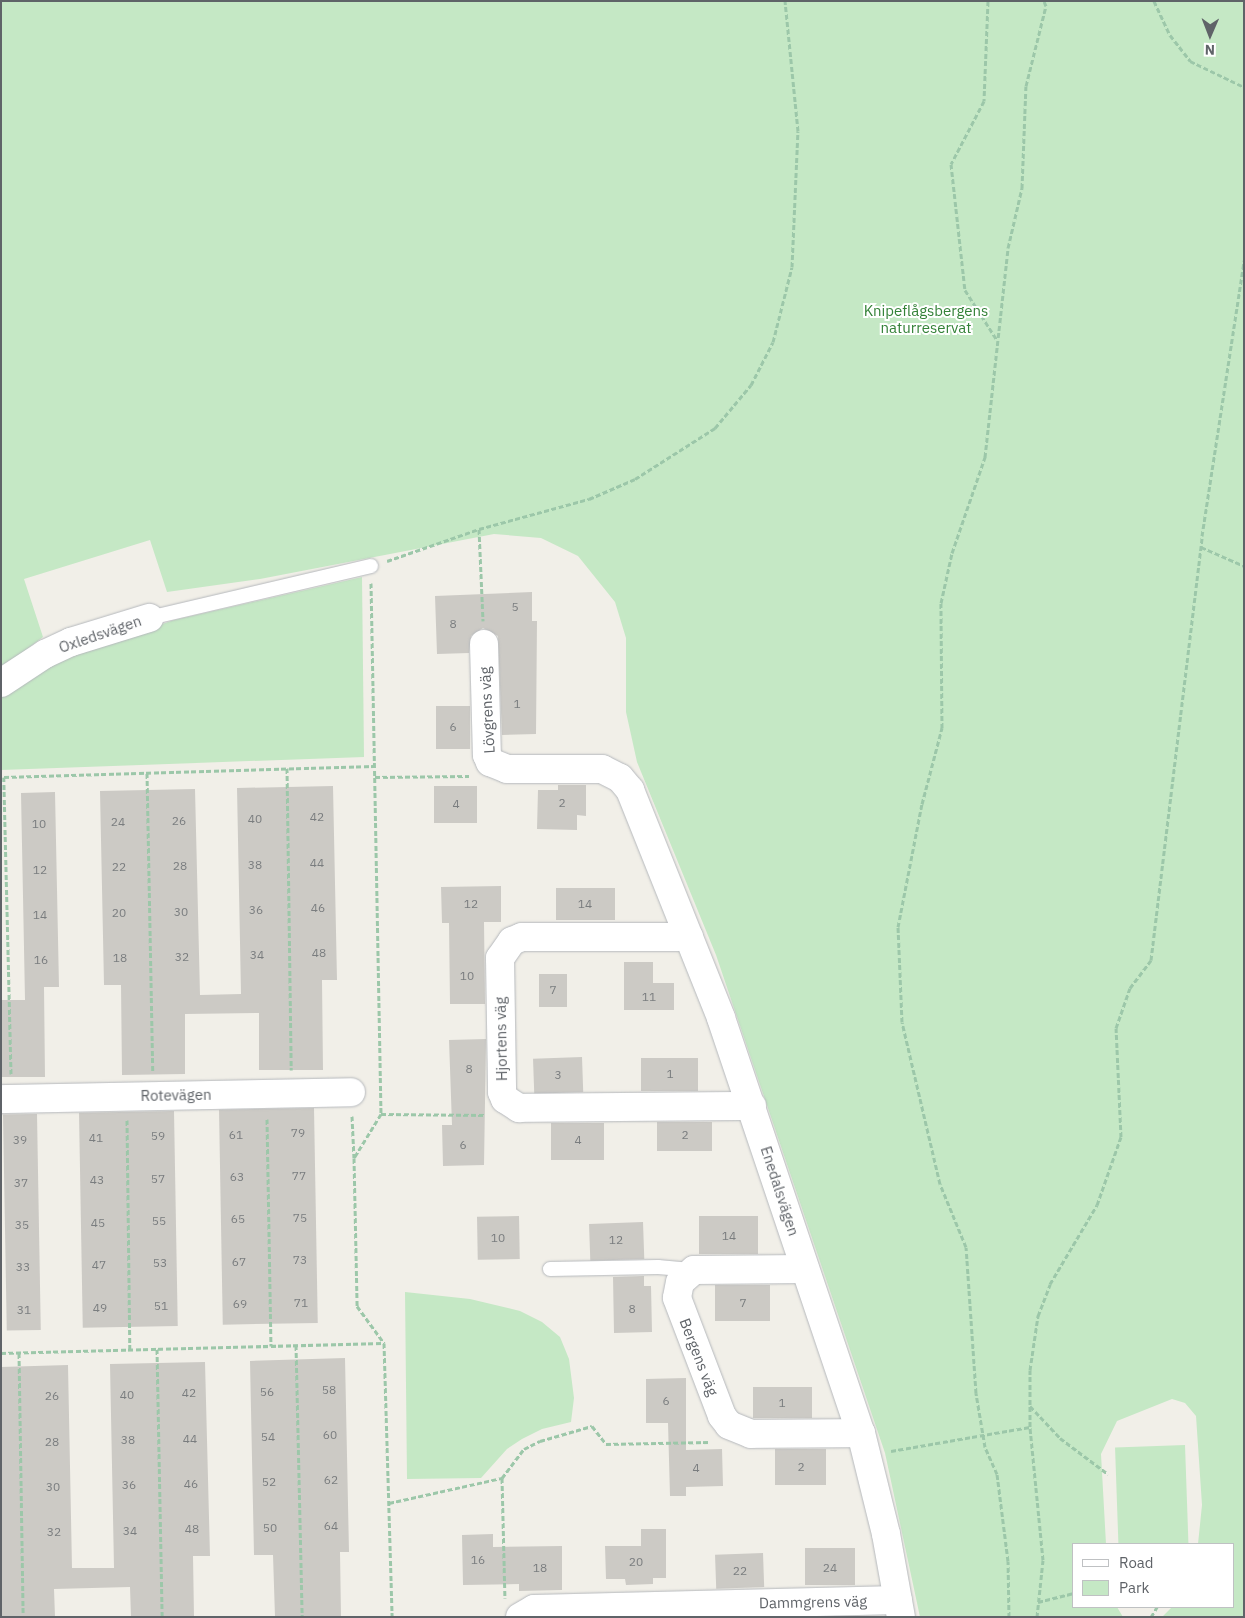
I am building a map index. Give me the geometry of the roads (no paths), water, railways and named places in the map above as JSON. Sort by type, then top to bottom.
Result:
[{"type":"street","name":"Oxledsvägen","points":[[1,682],[45,654],[71,642],[149,618]]},
{"type":"street","name":"Lövgrens väg","points":[[484,644],[487,754],[498,767],[593,768],[620,778]]},
{"type":"street","name":"Enedalsvägen","points":[[620,778],[630,790],[689,937],[752,1106],[864,1444],[900,1608]]},
{"type":"street","name":"Hjortens väg","points":[[689,937],[522,937],[512,942],[500,958],[502,1092],[512,1105],[519,1108],[752,1106]]},
{"type":"street","name":"Rotevägen","points":[[7,1099],[352,1092]]},
{"type":"street","points":[[694,1270],[805,1269]]},
{"type":"street","name":"Bergens väg","points":[[694,1270],[680,1282],[678,1298],[722,1416],[738,1431],[751,1434],[864,1444]]},
{"type":"street","name":"Dammgrens väg","points":[[513,1608],[900,1608]]},
{"type":"lane","points":[[149,618],[371,566]]},
{"type":"lane","points":[[550,1269],[658,1267],[694,1270]]},
{"type":"park label","name":"Knipeflågsbergens naturreservat","points":[[926,318]]}]
